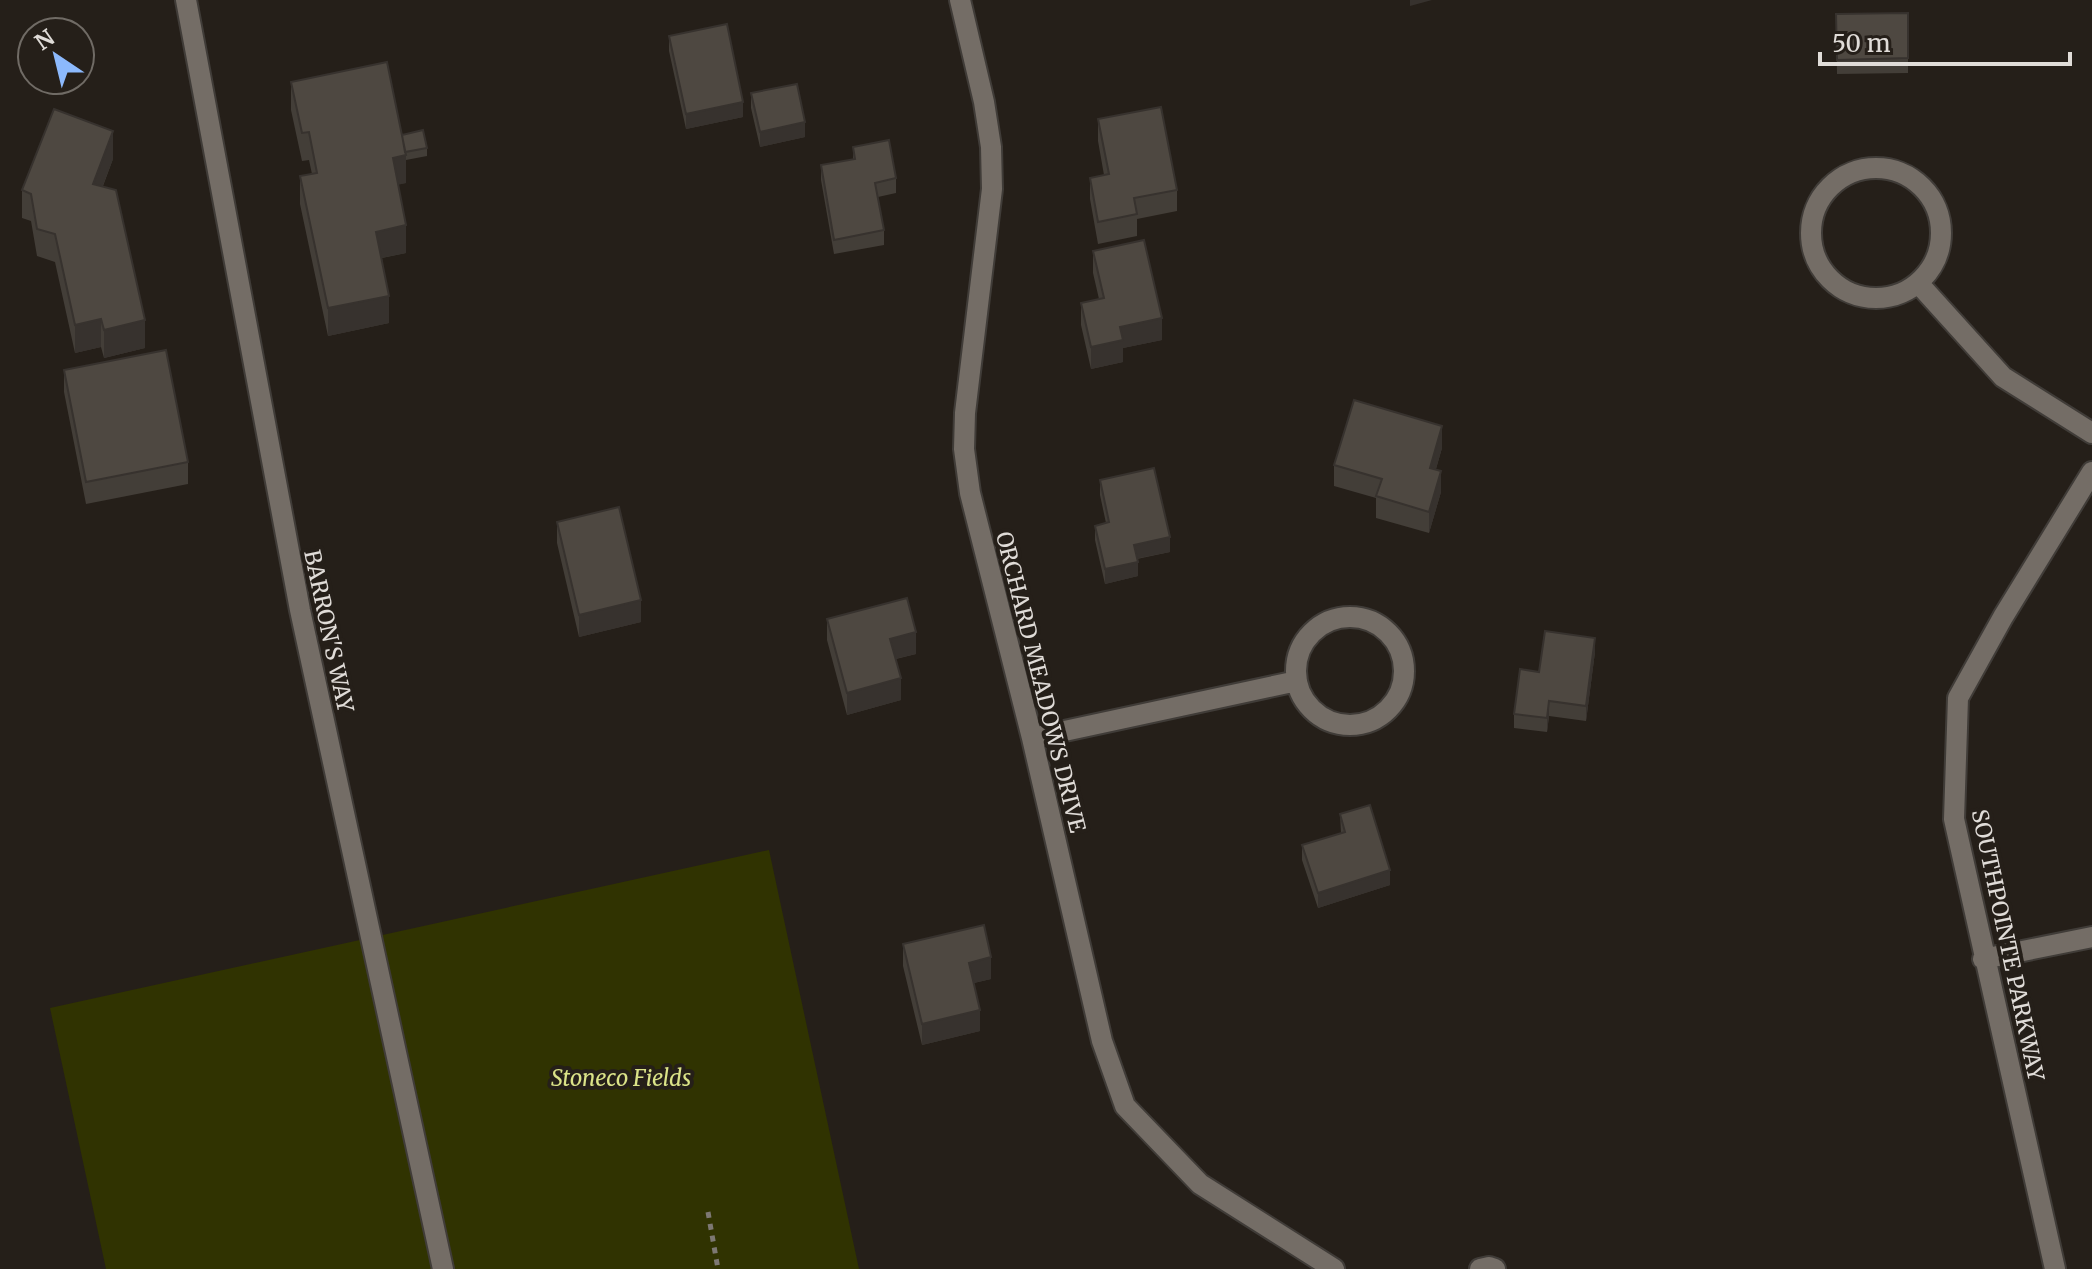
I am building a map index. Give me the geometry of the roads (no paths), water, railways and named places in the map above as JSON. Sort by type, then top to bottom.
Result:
[{"type":"street","name":"BARRON'S WAY","points":[[186,0],[300,610],[443,1269]]},
{"type":"street","name":"ORCHARD MEADOWS DRIVE","points":[[960,0],[989,132],[992,189],[965,413],[964,449],[970,493],[1032,738],[1102,1041],[1125,1106],[1200,1184],[1334,1269]]},
{"type":"street","points":[[1878,167],[1899,171],[1919,183],[1934,200],[1941,222],[1941,245],[1933,266],[1919,284],[1900,295],[1880,299],[1858,297],[1839,288],[1824,274],[1814,255],[1810,234],[1813,213],[1823,194],[1838,180],[1858,170],[1878,167]]},
{"type":"street","points":[[1919,284],[2003,377],[2092,433]]},
{"type":"street","name":"SOUTHPOINTE PARKWAY","points":[[2055,1269],[1954,819],[1958,698],[2003,617],[2092,472]]},
{"type":"street","points":[[1343,618],[1361,618],[1377,624],[1391,635],[1400,650],[1404,667],[1403,684],[1396,701],[1384,714],[1350,726],[1331,722],[1315,713],[1303,698],[1297,681],[1297,664],[1307,640],[1327,623],[1343,618]]},
{"type":"street","points":[[1032,738],[1297,681]]},
{"type":"street","points":[[1983,959],[2092,937]]},
{"type":"street","points":[[1480,1269],[1495,1269]]},
{"type":"park label","name":"Stoneco Fields","points":[[621,1078]]}]
